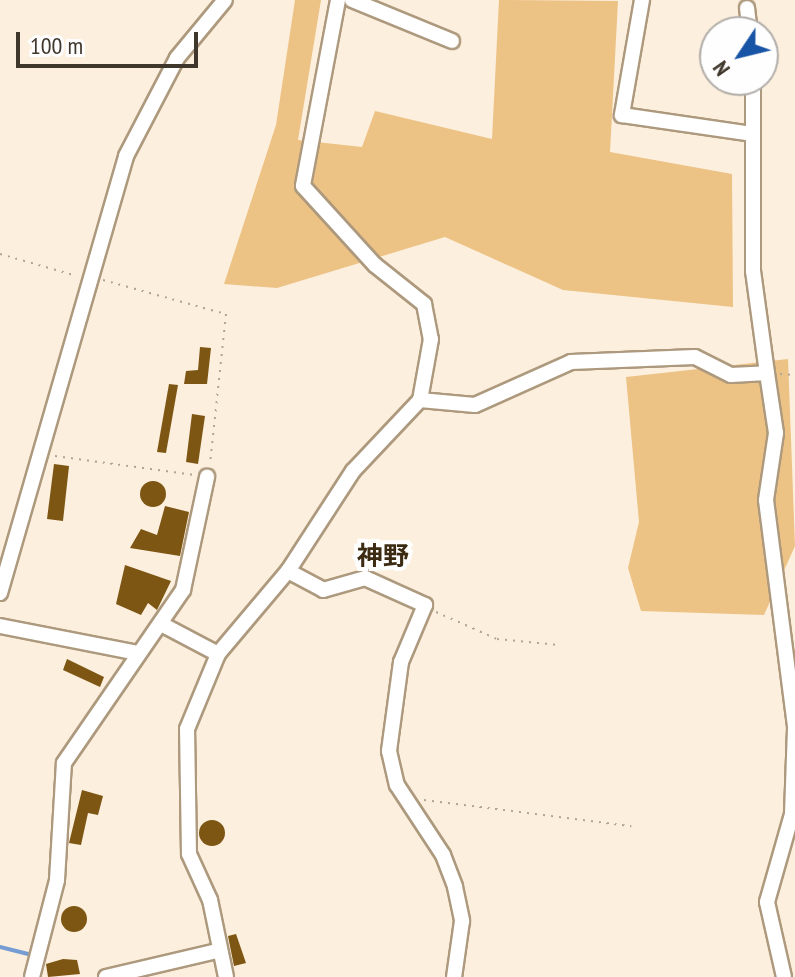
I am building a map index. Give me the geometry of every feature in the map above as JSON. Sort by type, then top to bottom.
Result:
[{"type":"street","points":[[0,593],[86,277],[149,107],[177,58],[225,0]]},
{"type":"street","points":[[226,977],[217,951],[210,900],[189,854],[187,729],[218,654],[288,571],[353,471],[420,400],[431,339],[424,304],[375,265],[303,186],[338,0]]},
{"type":"street","points":[[352,0],[452,41]]},
{"type":"street","points":[[642,0],[622,115],[752,134]]},
{"type":"street","points":[[747,8],[748,16]]},
{"type":"street","points":[[753,96],[753,271],[776,433],[766,500],[795,728],[792,814],[767,902],[784,977]]},
{"type":"street","points":[[420,400],[475,405],[571,362],[695,357],[731,375],[767,373]]},
{"type":"street","points":[[32,977],[57,880],[64,763],[137,653],[165,626],[205,516],[207,477]]},
{"type":"street","points":[[288,571],[323,590],[365,578],[425,605],[401,662],[389,719],[393,776],[455,887],[462,921],[454,977]]},
{"type":"street","points":[[0,626],[137,653]]},
{"type":"street","points":[[165,626],[218,654]]},
{"type":"street","points":[[106,977],[217,951]]},
{"type":"path","points":[[0,254],[226,314],[207,477],[37,454]]},
{"type":"path","points":[[425,605],[497,639],[559,645]]},
{"type":"path","points":[[407,801],[450,798],[568,823],[631,826]]},
{"type":"shaded area","points":[[295,0],[321,0],[298,140],[362,147],[375,111],[492,139],[499,0],[618,1],[610,152],[732,174],[733,307],[563,290],[445,237],[277,288],[224,284],[276,125]]},
{"type":"shaded area","points":[[788,359],[795,546],[764,615],[641,611],[628,568],[639,522],[626,377]]},
{"type":"building","points":[[200,347],[211,348],[207,384],[184,384],[186,371],[198,370]]},
{"type":"building","points":[[169,384],[178,385],[166,453],[157,452]]},
{"type":"building","points":[[192,414],[205,416],[198,464],[186,462]]},
{"type":"building","points":[[54,464],[69,466],[63,521],[47,519]]},
{"type":"building","points":[[153,481],[162,485],[166,494],[162,503],[153,507],[144,503],[140,494],[144,485]]},
{"type":"building","points":[[165,506],[189,512],[180,556],[130,548],[141,529],[157,535]]},
{"type":"building","points":[[125,565],[171,581],[157,610],[148,603],[141,615],[116,604]]},
{"type":"building","points":[[67,659],[104,677],[100,687],[63,670]]},
{"type":"building","points":[[82,790],[103,796],[98,815],[88,813],[81,845],[69,843]]},
{"type":"building","points":[[212,820],[221,824],[225,833],[221,842],[212,846],[203,842],[199,833],[203,824]]},
{"type":"building","points":[[74,906],[83,910],[87,919],[83,928],[74,932],[65,928],[61,919],[65,910]]},
{"type":"building","points":[[236,934],[246,963],[234,966],[228,936]]},
{"type":"building","points":[[63,959],[77,960],[80,974],[48,977],[46,964]]},
{"type":"waterway","points":[[0,947],[31,955]]},
{"type":"district","name":"神野","points":[[383,556]]}]
